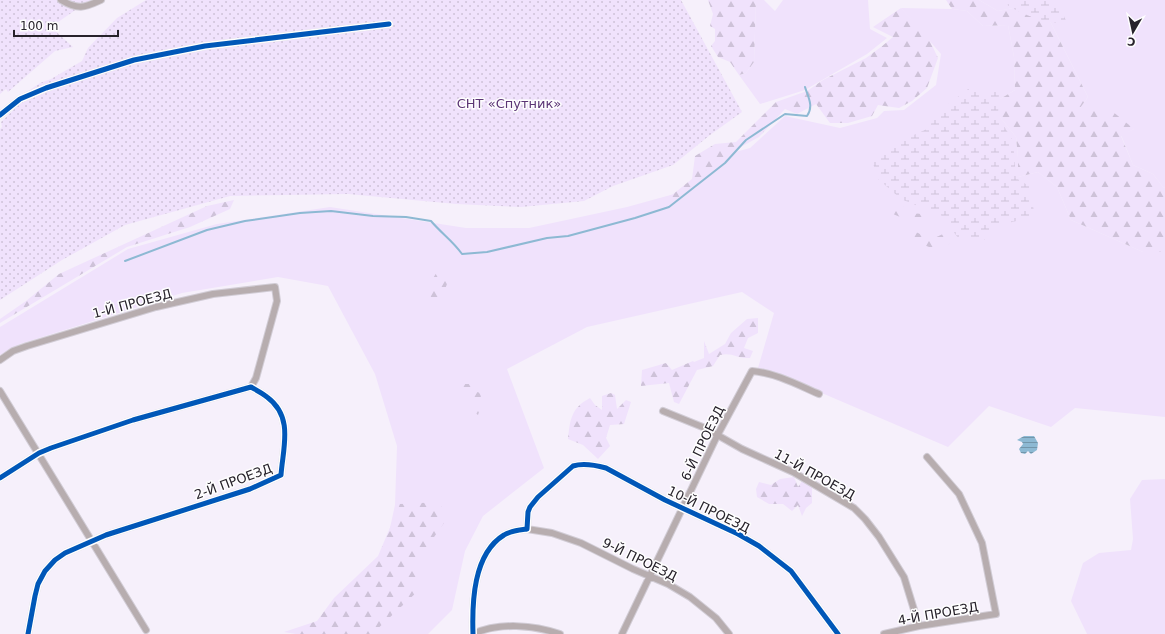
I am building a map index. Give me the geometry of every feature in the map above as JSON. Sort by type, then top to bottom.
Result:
[{"type":"street","points":[[61,0],[72,6],[80,7],[101,0]]},
{"type":"street","points":[[0,116],[20,99],[39,91],[134,60],[206,46],[390,24]]},
{"type":"street","name":"1-Й ПРОЕЗД","points":[[0,360],[13,351],[27,346],[156,307],[213,294],[275,286],[277,301],[256,378],[251,386]]},
{"type":"street","name":"6-Й ПРОЕЗД","points":[[622,634],[717,436],[752,371],[773,375],[819,394]]},
{"type":"street","points":[[0,478],[39,453],[133,420],[251,386]]},
{"type":"street","name":"2-Й ПРОЕЗД","points":[[28,634],[34,596],[38,584],[45,571],[55,560],[65,553],[106,535],[250,488],[281,475],[285,432],[282,417],[275,404],[251,386]]},
{"type":"street","points":[[0,390],[146,630]]},
{"type":"street","name":"11-Й ПРОЕЗД","points":[[663,411],[705,428],[717,436],[792,472],[854,508],[879,537],[904,577],[919,626]]},
{"type":"street","name":"4-Й ПРОЕЗД","points":[[884,634],[919,626],[996,614],[979,534],[959,494],[927,457]]},
{"type":"street","name":"10-Й ПРОЕЗД","points":[[527,529],[528,512],[530,507],[538,497],[573,466],[580,464],[606,468],[683,508],[738,534],[776,558],[791,571],[838,634]]},
{"type":"street","points":[[527,529],[505,534],[491,547],[481,564],[472,608],[473,634],[482,630],[513,626],[535,628],[560,634]]},
{"type":"street","name":"9-Й ПРОЕЗД","points":[[527,529],[552,533],[581,543],[650,577],[668,584],[690,597],[716,618],[729,634]]},
{"type":"green space","points":[[0,0],[91,0],[51,27],[73,47],[55,51],[8,92],[6,89],[0,94]]},
{"type":"green space","name":"СНТ «Спутник»","points":[[146,0],[681,0],[742,112],[710,135],[673,165],[613,186],[584,201],[521,207],[456,204],[348,194],[230,196],[125,225],[62,260],[0,300],[1,122],[21,103],[19,97],[40,83],[51,79],[82,61],[88,48],[117,18]]},
{"type":"green space","points":[[708,0],[756,0],[754,62],[746,73],[739,75],[730,62],[718,57],[711,46],[715,41],[715,29],[710,26],[713,14]]},
{"type":"green space","points":[[756,0],[764,0],[775,11],[783,0],[868,0],[870,29],[887,38],[867,54],[805,90],[760,104],[739,75],[746,73],[754,62]]},
{"type":"green space","points":[[946,0],[979,0],[998,11],[1023,6],[1046,13],[1088,97],[1080,108],[1107,107],[1134,129],[1121,136],[1133,165],[1153,174],[1165,188],[1165,252],[1143,252],[1071,220],[1057,187],[1038,172],[1018,177],[1016,137],[1000,117],[1000,99],[1015,90],[1014,57],[1008,25],[983,26],[967,11],[952,9]]},
{"type":"green space","points":[[979,0],[1165,0],[1165,188],[1153,174],[1133,165],[1121,135],[1134,129],[1080,108],[1088,97],[1046,13],[1023,6],[998,11]]},
{"type":"green space","points":[[1007,0],[1044,0],[1061,9],[1067,23],[1044,21],[1029,16],[1008,6]]},
{"type":"green space","points":[[901,8],[952,9],[967,11],[983,26],[1008,25],[1014,57],[1015,90],[1000,99],[1000,117],[1016,137],[1018,177],[1038,172],[1057,187],[1071,220],[1143,252],[1165,252],[1165,417],[1075,408],[1051,427],[989,406],[948,447],[782,376],[758,368],[774,313],[742,292],[587,327],[507,369],[544,468],[483,516],[465,551],[452,610],[428,634],[321,634],[384,555],[395,505],[397,446],[375,374],[328,286],[278,277],[182,293],[20,344],[0,355],[0,327],[128,249],[217,224],[330,207],[466,228],[529,228],[627,207],[696,188],[709,159],[750,148],[785,116],[840,128],[877,118],[884,111],[904,110],[936,85],[941,54]]},
{"type":"green space","points":[[901,8],[928,37],[938,58],[927,88],[912,101],[899,108],[878,105],[872,116],[848,123],[830,123],[816,104],[797,114],[785,109],[759,137],[737,149],[678,204],[667,199],[692,179],[695,156],[715,144],[736,142],[776,102],[807,91],[823,80],[866,58],[881,47],[893,37],[873,27]]},
{"type":"green space","points":[[968,89],[999,92],[998,116],[1013,141],[1016,178],[1029,186],[1035,216],[997,226],[983,241],[958,238],[942,216],[901,199],[877,178],[872,159],[889,146],[927,129],[942,109]]},
{"type":"green space","points":[[234,200],[230,209],[190,227],[127,247],[0,323],[0,319],[26,301],[59,274],[207,206]]},
{"type":"green space","points":[[893,201],[903,206],[905,213],[925,214],[925,219],[912,222],[893,214],[888,208]]},
{"type":"green space","points":[[949,229],[949,244],[943,246],[934,248],[930,247],[911,238],[911,230],[926,236],[934,237],[939,236]]},
{"type":"green space","points":[[440,267],[453,267],[437,312],[427,288]]},
{"type":"green space","points":[[758,318],[758,333],[748,338],[744,348],[753,351],[750,358],[742,358],[728,354],[720,355],[713,366],[697,370],[679,404],[674,402],[669,383],[641,386],[642,370],[666,363],[672,370],[704,358],[704,341],[709,354],[725,344],[731,333],[747,319]]},
{"type":"green space","points":[[464,384],[476,384],[477,392],[481,393],[478,415],[473,411],[474,398],[464,395],[461,387]]},
{"type":"green space","points":[[611,393],[615,395],[617,409],[626,400],[631,402],[624,424],[610,425],[606,438],[610,446],[598,459],[583,445],[568,439],[571,420],[575,410],[590,398],[595,405],[602,410],[602,396]]},
{"type":"green space","points":[[794,477],[798,487],[802,481],[812,487],[812,503],[806,508],[802,516],[798,505],[792,511],[783,504],[769,504],[757,497],[756,489],[759,482],[771,485],[780,479]]},
{"type":"green space","points":[[1165,479],[1165,634],[1087,634],[1071,601],[1083,563],[1099,553],[1131,550],[1133,539],[1130,499],[1142,480]]},
{"type":"green space","points":[[441,502],[444,523],[417,561],[418,591],[372,634],[296,634],[284,632],[317,621],[334,598],[378,556],[400,504]]},
{"type":"water","points":[[1024,436],[1034,436],[1038,443],[1037,450],[1031,454],[1028,451],[1025,454],[1021,453],[1019,449],[1023,444],[1017,440]]},
{"type":"waterway","points":[[125,261],[207,230],[245,221],[300,213],[331,211],[373,216],[406,217],[431,221],[462,254],[487,252],[547,238],[568,236],[669,207],[725,163],[746,140],[785,114],[807,116],[810,105],[805,87]]},
{"type":"cycle path","points":[[0,115],[20,99],[46,88],[134,60],[205,46],[389,24]]},
{"type":"cycle path","points":[[0,478],[39,453],[51,448],[133,420],[251,387],[275,405],[281,414],[284,423],[285,443],[281,475],[250,489],[106,535],[65,553],[55,560],[45,571],[38,584],[28,634]]},
{"type":"cycle path","points":[[473,634],[473,608],[476,580],[480,566],[486,554],[494,543],[504,535],[527,529],[528,512],[530,507],[538,497],[573,466],[577,465],[593,465],[606,468],[665,500],[738,534],[759,546],[791,571],[838,634]]}]
